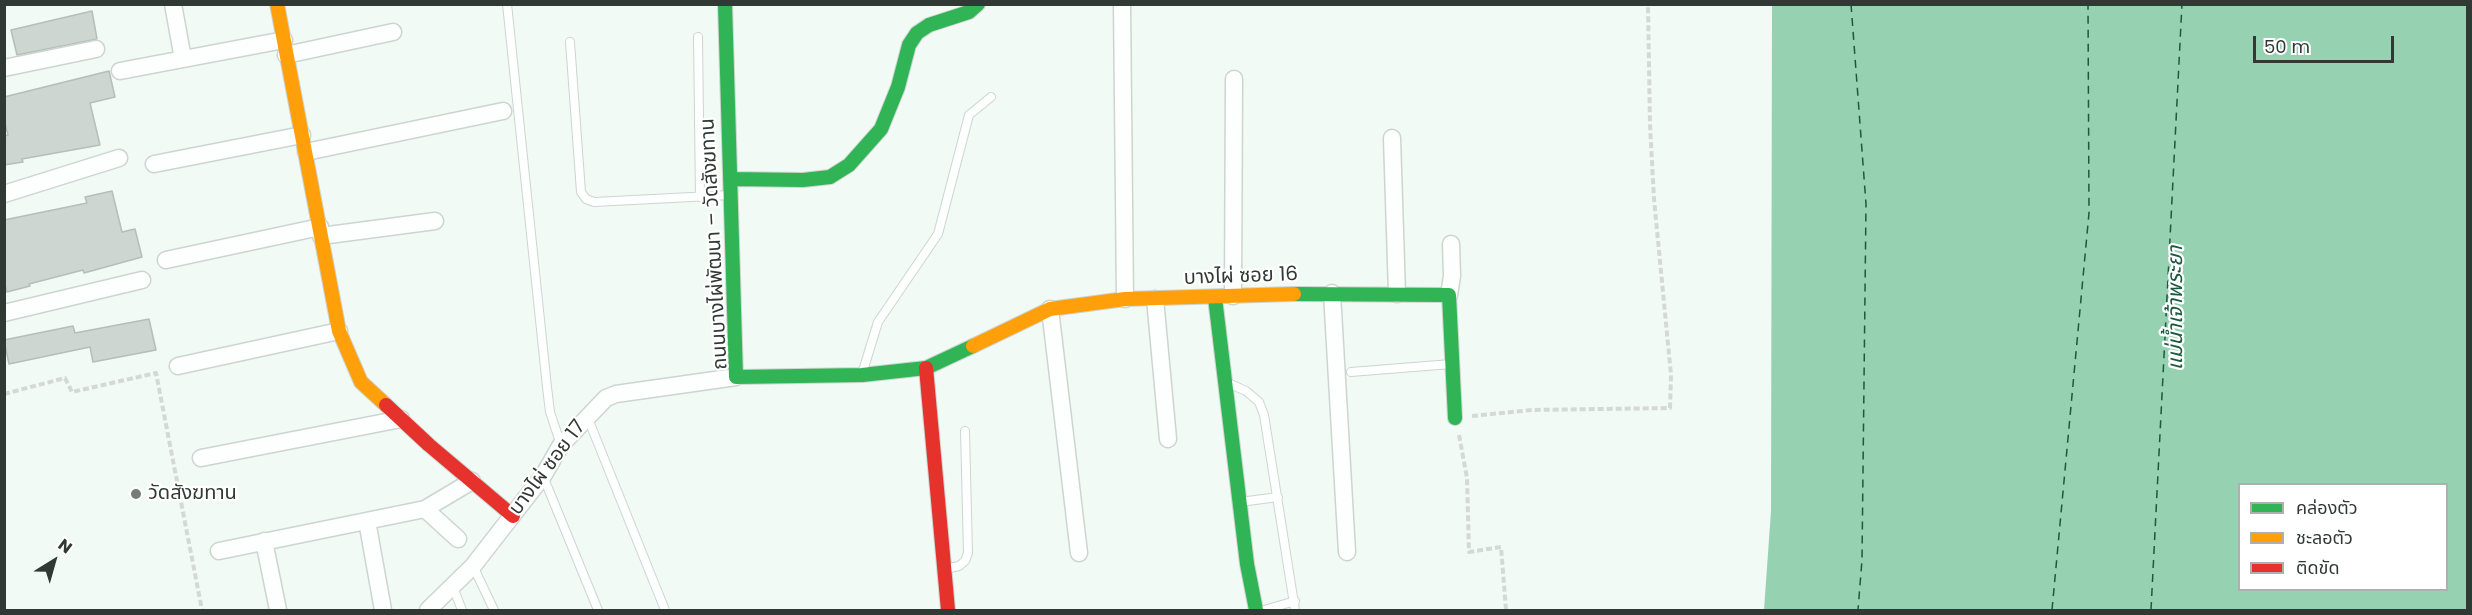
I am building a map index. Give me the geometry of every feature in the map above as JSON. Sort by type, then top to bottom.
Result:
[{"type":"street","points":[[173,4],[183,59]]},
{"type":"street","points":[[277,4],[339,331],[361,382],[513,516]]},
{"type":"street","name":"ถนนบางไผ่พัฒนา – วัดสังฆทาน","points":[[725,4],[736,377],[862,375],[926,368]]},
{"type":"street","points":[[730,179],[803,180],[830,177],[849,165],[881,129],[898,87],[909,45],[916,33],[930,25],[969,12],[978,4]]},
{"type":"street","points":[[1122,4],[1125,299]]},
{"type":"street","points":[[120,70],[183,59],[393,32]]},
{"type":"street","points":[[4,68],[96,49]]},
{"type":"street","points":[[1233,79],[1233,296]]},
{"type":"street","points":[[306,152],[502,111]]},
{"type":"street","points":[[154,164],[302,135]]},
{"type":"street","points":[[1392,138],[1397,294]]},
{"type":"street","points":[[4,194],[119,158]]},
{"type":"street","points":[[166,260],[321,231],[435,221]]},
{"type":"street","points":[[1451,244],[1452,276],[1449,296],[1455,418]]},
{"type":"street","points":[[4,313],[142,280]]},
{"type":"street","points":[[1332,293],[1347,552]]},
{"type":"street","name":"บางไผ่ ซอย 16","points":[[926,368],[1050,309],[1125,299],[1332,293],[1449,296]]},
{"type":"street","points":[[1215,298],[1256,610]]},
{"type":"street","points":[[1155,299],[1168,439]]},
{"type":"street","points":[[1050,309],[1079,553]]},
{"type":"street","points":[[178,366],[339,331]]},
{"type":"street","points":[[926,368],[948,610]]},
{"type":"street","name":"บางไผ่ ซอย 17","points":[[428,610],[474,566],[543,476],[561,446],[606,398],[616,394],[736,377]]},
{"type":"street","points":[[201,458],[401,419]]},
{"type":"street","points":[[219,551],[425,509],[472,481]]},
{"type":"street","points":[[425,509],[458,539]]},
{"type":"street","points":[[367,521],[383,610]]},
{"type":"street","points":[[264,541],[278,610]]},
{"type":"lane","points":[[507,4],[550,412],[561,446]]},
{"type":"lane","points":[[698,37],[700,197]]},
{"type":"lane","points":[[570,42],[581,192],[585,199],[594,202],[731,195]]},
{"type":"lane","points":[[862,375],[878,322],[938,234],[969,116],[991,97]]},
{"type":"lane","points":[[1351,372],[1451,364]]},
{"type":"lane","points":[[1225,382],[1246,391],[1259,402],[1264,415],[1295,606],[1264,610]]},
{"type":"lane","points":[[587,416],[665,610]]},
{"type":"lane","points":[[943,569],[959,566],[968,554],[965,431]]},
{"type":"lane","points":[[543,476],[598,610]]},
{"type":"lane","points":[[1240,502],[1278,497]]},
{"type":"lane","points":[[474,566],[494,610]]},
{"type":"lane","points":[[453,587],[462,610]]},
{"type":"path","points":[[1506,610],[1501,547],[1469,552],[1467,478],[1455,418],[1532,410],[1670,408],[1671,375],[1654,200],[1648,4]]},
{"type":"path","points":[[4,394],[65,378],[72,392],[156,373],[202,610]]},
{"type":"water","name":"แม่น้ำเจ้าพระยา","points":[[1772,5],[2467,5],[2467,610],[1764,610],[1771,511]]},
{"type":"building","points":[[92,11],[97,39],[17,55],[11,30]]},
{"type":"building","points":[[109,71],[115,97],[90,103],[100,145],[22,159],[23,162],[4,165],[4,136],[8,135],[4,120],[4,97]]},
{"type":"building","points":[[112,191],[122,232],[135,229],[142,257],[84,273],[83,270],[29,284],[30,286],[7,292],[4,282],[4,220],[87,203],[85,197]]},
{"type":"building","points":[[149,319],[156,350],[93,362],[90,347],[9,364],[4,340],[73,326],[75,333]]},
{"type":"ferry route","points":[[1851,4],[1866,204],[1862,560],[1858,610]]},
{"type":"ferry route","points":[[2052,610],[2089,213],[2088,4]]},
{"type":"ferry route","points":[[2151,610],[2182,4]]},
{"type":"traffic: fast","points":[[725,4],[736,377],[862,375],[926,368],[973,346]]},
{"type":"traffic: fast","points":[[730,179],[803,180],[830,177],[849,165],[881,129],[898,87],[909,45],[917,33],[929,25],[969,12],[978,4]]},
{"type":"traffic: fast","points":[[1294,294],[1449,295],[1455,418]]},
{"type":"traffic: fast","points":[[1215,298],[1247,564],[1256,610]]},
{"type":"traffic: slow","points":[[277,4],[339,331],[361,382],[386,405]]},
{"type":"traffic: slow","points":[[973,346],[1050,309],[1125,299],[1294,294]]},
{"type":"traffic: jam","points":[[926,368],[948,610]]},
{"type":"traffic: jam","points":[[386,405],[429,445],[513,516]]},
{"type":"place","name":"วัดสังฆทาน","points":[[136,494]]}]
